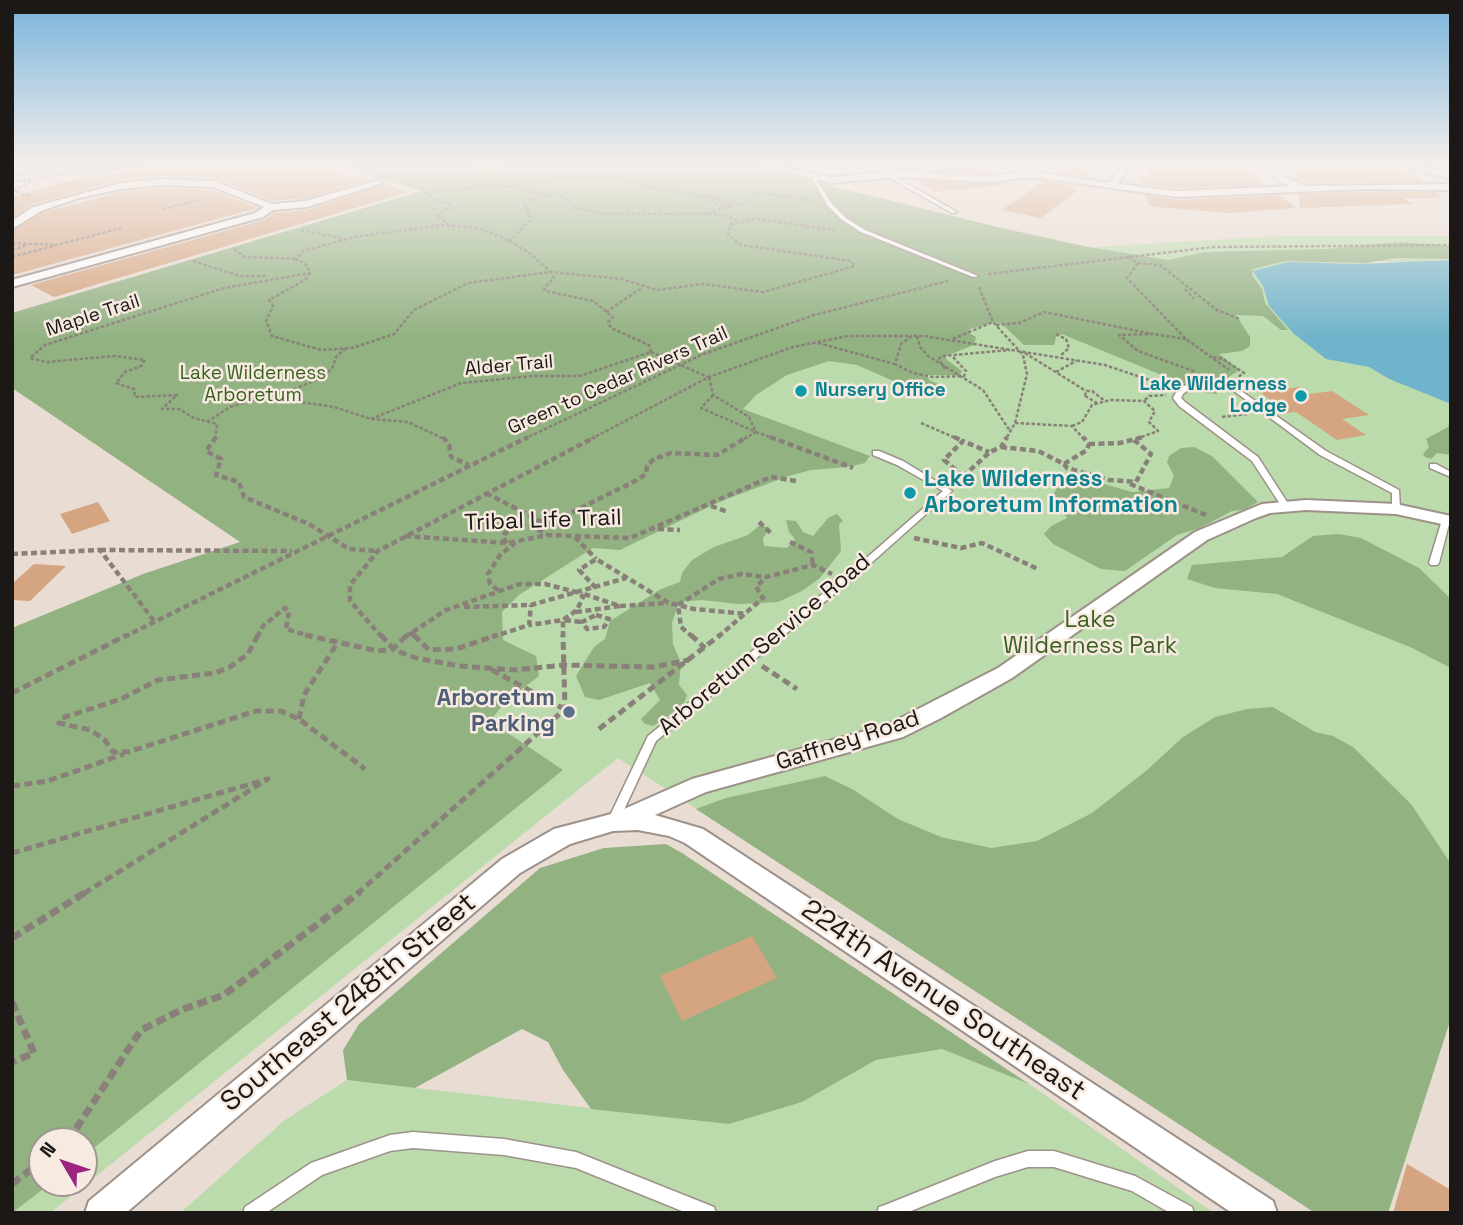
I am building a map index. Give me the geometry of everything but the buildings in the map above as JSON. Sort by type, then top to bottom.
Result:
[{"type":"street","points":[[12,284],[225,224]]},
{"type":"street","name":"Gaffney Road","points":[[613,822],[700,785],[850,745],[895,731],[933,713],[1005,673],[1118,589],[1201,536],[1228,523],[1285,505],[1396,509],[1448,520]]},
{"type":"street","name":"Southeast 248th Street","points":[[101,1213],[511,866],[563,836],[613,822]]},
{"type":"street","name":"224th Avenue Southeast","points":[[613,822],[656,822],[694,836],[1261,1213]]},
{"type":"lane","points":[[852,224],[975,276]]},
{"type":"lane","points":[[1285,505],[1249,452],[1179,395],[1186,388],[1227,383],[1323,453],[1390,487],[1396,492],[1396,509]]},
{"type":"lane","points":[[876,453],[900,463],[948,491]]},
{"type":"lane","points":[[1433,466],[1451,475]]},
{"type":"lane","name":"Arboretum Service Road","points":[[613,822],[652,739],[948,491]]},
{"type":"lane","points":[[1433,563],[1448,520]]},
{"type":"lane","points":[[251,1213],[317,1169],[390,1143],[413,1140],[505,1147],[576,1160],[708,1213]]},
{"type":"lane","points":[[885,1213],[995,1169],[1028,1159],[1054,1159],[1135,1184],[1186,1213]]},
{"type":"path","points":[[509,242],[526,224]]},
{"type":"path","points":[[234,250],[245,257],[296,259],[307,265],[310,273],[305,280],[269,300],[273,306],[266,321],[272,336],[321,349],[346,349],[379,342],[394,334],[414,310],[468,283],[551,272],[622,279],[670,290],[703,284],[763,292],[855,266],[851,261],[741,245],[728,235],[731,224]]},
{"type":"path","points":[[803,224],[863,231]]},
{"type":"path","points":[[296,259],[303,251],[346,239],[451,225],[474,227],[528,252],[551,272],[554,278],[545,290],[593,301],[613,317],[608,322],[611,328],[649,345],[651,352],[709,377]]},
{"type":"path","points":[[12,257],[121,228]]},
{"type":"path","points":[[301,230],[346,239]]},
{"type":"path","points":[[12,243],[57,245]]},
{"type":"path","points":[[12,250],[32,243]]},
{"type":"path","name":"Green to Cedar Rivers Trail","points":[[12,693],[469,465],[682,365],[814,315],[934,283],[1125,256],[1213,247],[1451,246]]},
{"type":"path","points":[[1125,256],[1138,263],[1160,265],[1186,289],[1217,310],[1240,319]]},
{"type":"path","points":[[193,261],[240,276],[282,275]]},
{"type":"path","points":[[1138,263],[1127,278],[1186,339],[1209,356],[1223,359],[1244,373],[1238,377]]},
{"type":"path","name":"Maple Trail","points":[[207,422],[179,409],[162,409],[177,396],[174,394],[135,397],[134,388],[119,386],[117,379],[141,366],[145,360],[115,356],[46,362],[35,361],[30,356],[60,340],[224,288],[282,275],[310,273]]},
{"type":"path","points":[[975,276],[995,323],[1027,362],[1027,374],[1015,423],[1001,447]]},
{"type":"path","points":[[606,312],[644,286]]},
{"type":"path","points":[[1186,289],[1194,299]]},
{"type":"path","points":[[952,340],[995,323],[1019,323],[1044,312],[1186,339]]},
{"type":"path","points":[[1056,334],[1066,339],[1069,348],[1060,356]]},
{"type":"path","points":[[1153,334],[1119,335],[1138,351],[1195,372],[1216,384]]},
{"type":"path","points":[[689,660],[653,667],[564,665],[515,670],[416,658],[393,649],[350,601],[350,584],[378,551],[486,493],[709,377],[814,342],[848,335],[915,336],[952,340],[1060,356],[1138,374],[1179,395]]},
{"type":"path","points":[[895,364],[901,344],[915,336]]},
{"type":"path","points":[[915,336],[920,347],[945,369],[983,390],[1010,431]]},
{"type":"path","points":[[814,342],[895,364],[913,373],[960,377],[966,372],[953,357]]},
{"type":"path","points":[[207,422],[222,411],[295,389],[318,379],[332,369],[336,356],[346,349]]},
{"type":"path","points":[[945,369],[940,357],[991,349],[1017,350],[1056,372],[1097,403]]},
{"type":"path","name":"Alder Trail","points":[[371,419],[461,383],[534,376],[580,376],[651,352]]},
{"type":"path","points":[[1056,372],[1078,360]]},
{"type":"path","points":[[709,377],[713,395],[749,417],[756,432]]},
{"type":"path","points":[[1086,393],[1098,393],[1105,401]]},
{"type":"path","points":[[1015,423],[1072,426],[1083,422],[1092,405],[1097,403],[1144,401],[1159,394],[1179,395]]},
{"type":"path","points":[[713,395],[701,408],[704,411],[853,468]]},
{"type":"path","points":[[264,397],[334,407],[371,419],[396,419],[442,436],[449,445],[452,457],[469,465]]},
{"type":"path","points":[[1089,444],[1133,440],[1158,431],[1149,422],[1155,411],[1144,401]]},
{"type":"path","points":[[1231,416],[1246,414]]},
{"type":"path","points":[[207,422],[217,424],[217,436],[206,451],[221,459],[216,475],[239,482],[244,497],[260,501],[278,512],[309,524],[349,549],[378,551]]},
{"type":"path","points":[[921,423],[990,452]]},
{"type":"path","points":[[1072,426],[1089,444]]},
{"type":"path","points":[[538,529],[637,480],[646,474],[647,466],[654,459],[671,453],[717,455],[756,432]]},
{"type":"path","points":[[1129,484],[1136,482],[1151,454],[1133,440]]},
{"type":"path","points":[[963,441],[944,460],[963,476]]},
{"type":"path","points":[[1064,464],[1087,450],[1089,444]]},
{"type":"path","points":[[948,491],[990,452],[1001,447],[1038,451],[1067,468],[1129,484],[1228,523]]},
{"type":"path","name":"Tribal Life Trail","points":[[404,536],[508,543],[547,535],[630,538],[710,505],[744,486],[771,477],[796,481]]},
{"type":"path","points":[[738,482],[744,486]]},
{"type":"path","points":[[486,493],[547,525]]},
{"type":"path","points":[[710,505],[728,512]]},
{"type":"path","points":[[759,522],[773,535]]},
{"type":"path","points":[[508,543],[503,538],[511,527],[528,525],[547,535]]},
{"type":"path","points":[[654,528],[681,530]]},
{"type":"path","points":[[899,534],[946,547],[961,548],[982,543],[1038,569]]},
{"type":"path","points":[[573,536],[596,559],[669,603]]},
{"type":"path","points":[[790,542],[811,552],[813,565]]},
{"type":"path","points":[[498,590],[490,584],[488,574],[500,555],[515,543]]},
{"type":"path","points":[[100,550],[155,621]]},
{"type":"path","points":[[12,554],[100,550],[293,551]]},
{"type":"path","points":[[596,559],[579,570],[596,588]]},
{"type":"path","points":[[678,605],[719,579],[742,574],[766,577],[813,565],[845,580]]},
{"type":"path","points":[[599,729],[748,614],[763,598],[756,587],[766,577]]},
{"type":"path","points":[[459,607],[531,605],[627,578]]},
{"type":"path","points":[[128,752],[113,752],[104,739],[90,730],[59,723],[62,718],[121,699],[158,680],[215,673],[230,667],[248,654],[262,626],[285,608],[289,611],[285,629],[378,651],[393,649],[410,632],[446,610],[520,584],[545,583],[620,606]]},
{"type":"path","points":[[575,612],[583,597],[580,593]]},
{"type":"path","points":[[563,620],[575,612],[669,603],[748,614]]},
{"type":"path","points":[[529,625],[531,605]]},
{"type":"path","points":[[678,605],[681,627],[705,648]]},
{"type":"path","points":[[410,632],[429,650],[440,652],[529,625],[563,620],[582,622],[596,615],[609,619],[604,627],[593,630],[587,629],[582,622]]},
{"type":"path","points":[[77,1127],[141,1030],[183,1009],[224,995],[276,957],[366,887],[565,709],[563,620]]},
{"type":"path","points":[[299,719],[304,695],[338,642]]},
{"type":"path","points":[[748,657],[797,689]]},
{"type":"path","points":[[488,668],[565,709]]},
{"type":"path","points":[[12,786],[48,780],[256,711],[281,711],[299,719],[365,769]]},
{"type":"path","points":[[12,853],[268,779],[12,938]]},
{"type":"path","points":[[12,1002],[34,1053],[12,1062]]},
{"type":"path","points":[[12,1184],[28,1172]]},
{"type":"green space","name":"Lake Wilderness Arboretum","points":[[310,224],[986,224],[1088,247],[1168,260],[1205,252],[1326,249],[1400,242],[1451,246],[1451,259],[1396,258],[1366,263],[1285,261],[1253,269],[1252,275],[1262,289],[1265,303],[1288,330],[1281,330],[1263,316],[1236,315],[1250,337],[1250,346],[1242,351],[1219,354],[1240,370],[1222,381],[1215,389],[1217,394],[1205,393],[1062,334],[1056,337],[1054,345],[1024,345],[1002,324],[992,323],[970,329],[969,333],[976,337],[974,345],[946,356],[947,360],[962,371],[960,375],[927,375],[929,380],[945,387],[940,391],[907,387],[857,365],[829,361],[787,375],[756,395],[743,409],[870,456],[865,463],[811,470],[721,501],[620,550],[593,548],[519,595],[502,612],[503,640],[536,656],[539,676],[505,702],[490,721],[563,770],[98,1145],[98,1127],[28,1127],[28,1197],[33,1197],[12,1213],[12,628],[143,574],[240,542],[12,388],[12,313]]},
{"type":"green space","name":"Lake Wilderness Park","points":[[1279,236],[1451,236],[1451,259],[1407,263],[1376,261],[1355,268],[1344,263],[1313,264],[1264,276],[1269,306],[1293,333],[1326,358],[1369,367],[1389,379],[1451,404],[1451,1018],[1388,1213],[873,923],[618,758],[98,1175],[98,1127],[28,1127],[28,1197],[70,1197],[50,1213],[12,1213],[12,650],[1063,249]]},
{"type":"green space","points":[[1451,418],[1451,455],[1437,453],[1431,459],[1425,457],[1423,454],[1429,447],[1426,439],[1448,427]]},
{"type":"green space","points":[[1194,447],[1212,456],[1258,502],[1244,510],[1232,511],[1200,528],[1177,535],[1125,571],[1101,569],[1053,544],[1044,534],[1051,526],[1067,518],[1052,497],[1059,484],[1068,481],[1094,481],[1132,492],[1169,488],[1174,476],[1167,462],[1169,456],[1181,448]]},
{"type":"green space","points":[[837,514],[843,521],[839,524],[841,551],[820,578],[802,591],[778,602],[679,602],[672,623],[673,644],[681,663],[679,685],[687,695],[683,706],[653,726],[645,724],[641,719],[660,700],[650,683],[599,700],[585,697],[576,676],[594,647],[605,639],[610,621],[661,589],[680,582],[682,573],[692,560],[714,547],[748,535],[760,525],[770,528],[763,538],[764,546],[787,548],[795,539],[789,532],[786,520],[796,521],[803,532],[813,536],[828,518]]},
{"type":"green space","points":[[1339,534],[1361,538],[1419,568],[1451,599],[1451,668],[1410,647],[1277,594],[1215,588],[1187,579],[1192,565],[1282,557],[1313,536]]},
{"type":"green space","points":[[1273,707],[1315,732],[1333,736],[1353,747],[1411,804],[1451,864],[1451,1018],[1388,1213],[1315,1213],[696,809],[726,798],[825,776],[852,789],[898,819],[941,837],[991,848],[1037,841],[1092,813],[1146,771],[1183,737],[1215,717],[1247,709]]},
{"type":"green space","points":[[666,844],[1029,1084],[942,1049],[876,1060],[802,1102],[729,1124],[591,1109],[563,1070],[548,1042],[522,1029],[415,1088],[347,1080],[343,1050],[359,1024],[540,868],[604,848]]},
{"type":"green space","points":[[942,1049],[1029,1084],[1214,1213],[180,1213],[285,1120],[347,1080],[729,1124],[802,1102],[876,1060]]},
{"type":"water","points":[[1451,260],[1451,404],[1389,379],[1369,367],[1326,359],[1293,333],[1269,306],[1263,286],[1253,271],[1288,262],[1358,264]]},
{"type":"place","name":"Nursery Office","points":[[801,391]]},
{"type":"place","name":"Lake Wilderness Lodge","points":[[1301,396]]},
{"type":"place","name":"Lake Wilderness Arboretum Information","points":[[910,493]]},
{"type":"place","name":"Arboretum Parking","points":[[569,712]]}]
